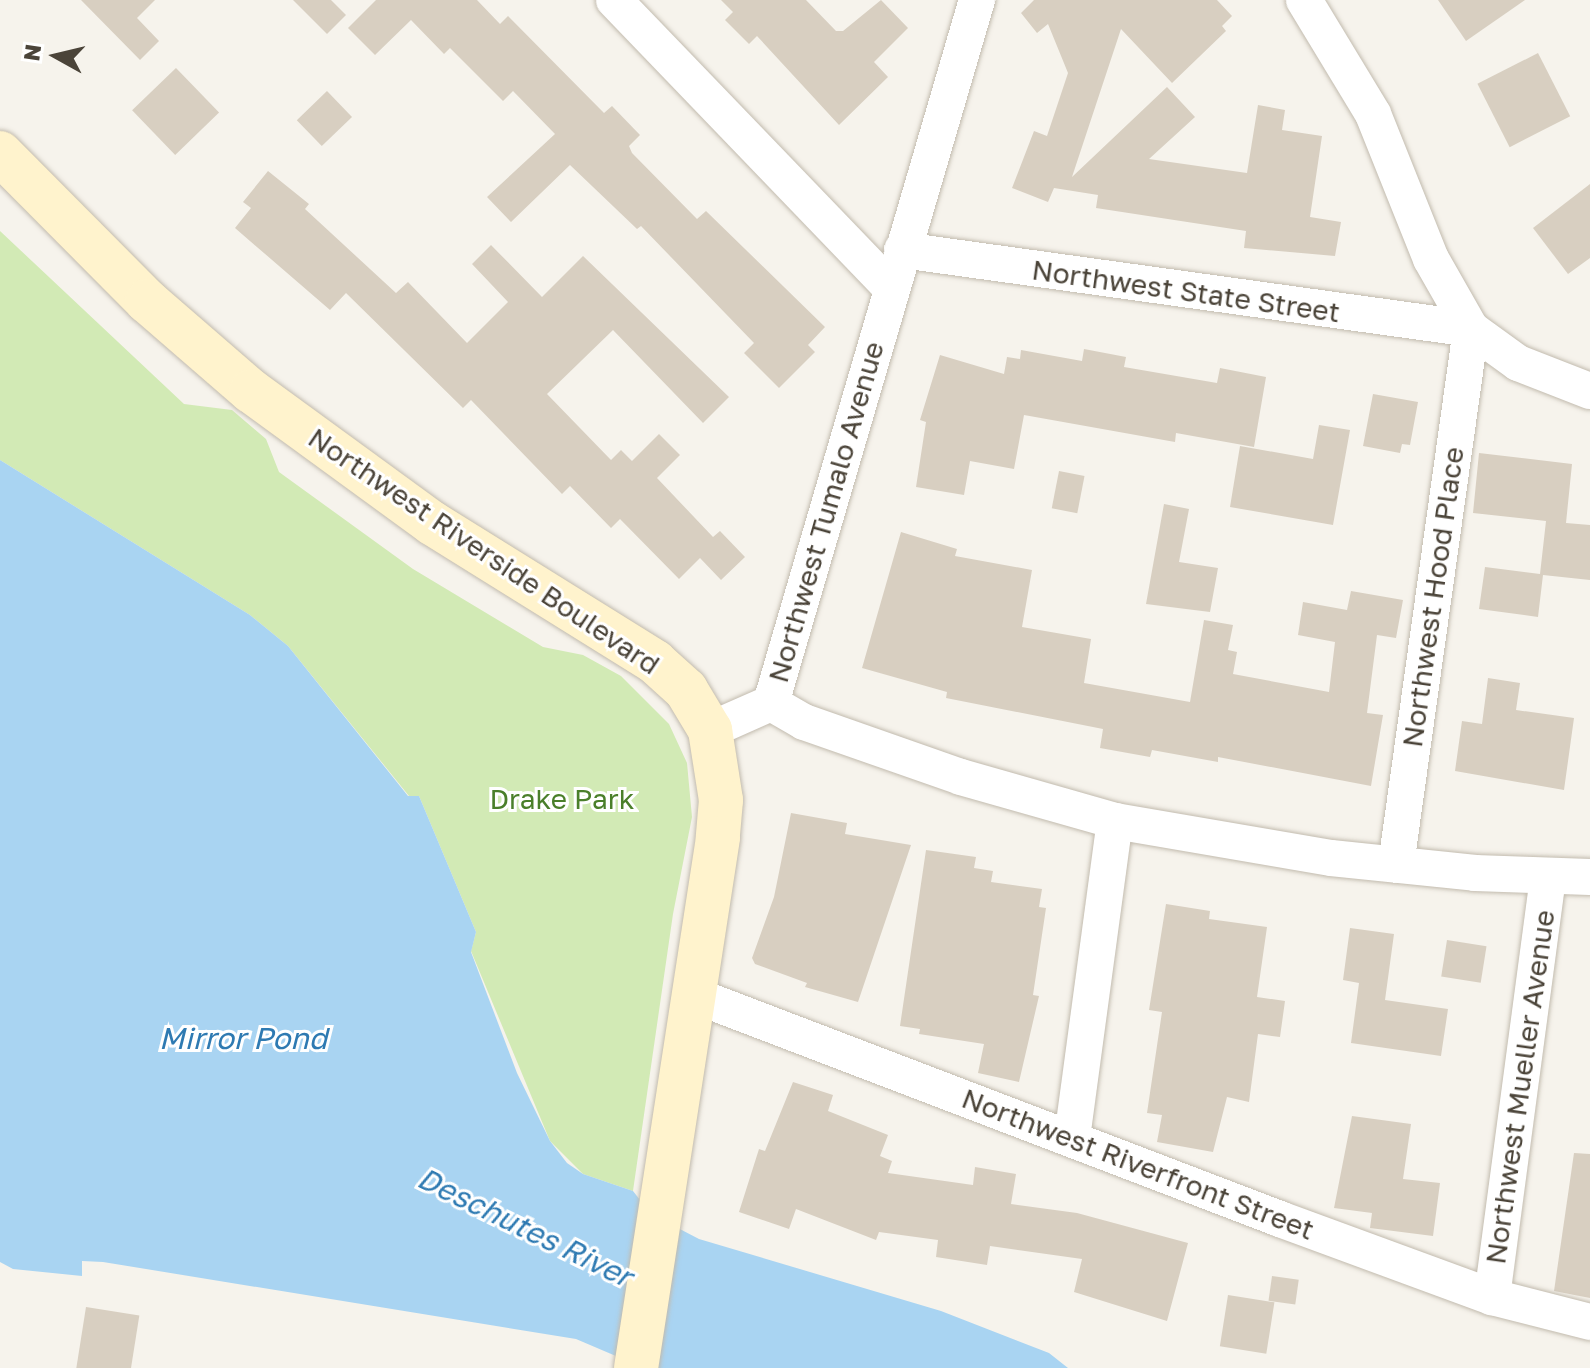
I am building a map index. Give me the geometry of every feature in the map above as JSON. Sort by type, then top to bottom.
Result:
[{"type":"street","points":[[614,0],[891,288]]},
{"type":"street","name":"Northwest Tumalo Avenue","points":[[710,730],[771,703],[977,0]]},
{"type":"street","points":[[1304,0],[1373,114],[1431,259],[1471,329],[1518,363],[1590,391]]},
{"type":"street","name":"Northwest Riverside Boulevard","points":[[0,153],[147,301],[251,391],[432,523],[655,662],[686,690],[710,730]]},
{"type":"street","name":"Northwest State Street","points":[[902,250],[1471,329]]},
{"type":"street","name":"Northwest Hood Place","points":[[1396,865],[1471,329]]},
{"type":"street","points":[[771,703],[804,722],[961,777],[1115,821],[1396,865],[1548,878],[1590,877]]},
{"type":"street","points":[[636,1368],[721,800],[710,730]]},
{"type":"street","points":[[1072,1138],[1115,821]]},
{"type":"street","name":"Northwest Mueller Avenue","points":[[1492,1297],[1548,878]]},
{"type":"street","name":"Northwest Riverfront Street","points":[[691,994],[1492,1297],[1590,1322]]},
{"type":"green space","name":"Drake Park","points":[[0,231],[184,404],[232,410],[266,439],[279,472],[413,569],[543,647],[583,655],[621,676],[669,724],[687,763],[692,817],[673,914],[633,1191],[583,1174],[550,1141],[471,951],[476,932],[419,796],[409,796],[288,646],[250,615],[0,460]]},
{"type":"water","name":"Mirror Pond","points":[[0,460],[250,615],[288,646],[408,796],[419,796],[476,932],[471,952],[517,1073],[550,1141],[567,1163],[583,1174],[633,1191],[651,1214],[699,1239],[941,1311],[1049,1353],[1068,1368],[644,1368],[576,1339],[103,1262],[82,1261],[82,1276],[13,1269],[0,1262]]},
{"type":"building","points":[[81,0],[155,0],[137,18],[159,41],[140,60]]},
{"type":"building","points":[[293,0],[331,0],[346,15],[327,34]]},
{"type":"building","points":[[376,0],[477,0],[500,24],[508,16],[604,113],[612,106],[640,135],[629,146],[632,153],[697,219],[706,211],[825,327],[808,345],[815,352],[779,388],[744,353],[754,343],[641,226],[637,229],[570,165],[511,222],[487,197],[555,134],[513,91],[503,101],[450,48],[444,54],[411,20],[375,55],[348,28]]},
{"type":"building","points":[[721,0],[806,0],[836,31],[843,31],[881,0],[908,28],[874,62],[888,77],[839,125],[757,36],[749,44],[725,20],[733,12]]},
{"type":"building","points":[[1034,0],[1217,0],[1232,16],[1222,26],[1226,31],[1172,83],[1121,29],[1072,177],[1167,87],[1195,117],[1149,159],[1247,173],[1258,105],[1285,110],[1282,130],[1322,136],[1310,217],[1341,222],[1335,256],[1244,248],[1246,231],[1096,208],[1098,195],[1054,188],[1048,202],[1012,188],[1034,131],[1047,136],[1068,73],[1048,24],[1037,33],[1021,13]]},
{"type":"building","points":[[1438,0],[1525,0],[1466,41]]},
{"type":"building","points":[[1538,53],[1570,116],[1510,147],[1477,84]]},
{"type":"building","points":[[176,68],[219,113],[175,155],[132,110]]},
{"type":"building","points":[[327,91],[352,117],[322,146],[297,120]]},
{"type":"building","points":[[268,171],[309,204],[305,209],[396,293],[408,282],[467,343],[508,302],[472,264],[491,245],[542,297],[583,256],[729,397],[703,423],[613,330],[547,394],[611,460],[621,450],[632,461],[659,434],[680,455],[657,478],[713,537],[720,531],[745,557],[721,580],[700,558],[679,579],[620,519],[611,528],[570,486],[562,494],[471,400],[463,408],[346,293],[330,310],[235,228],[251,208],[243,202]]},
{"type":"building","points":[[1590,184],[1590,258],[1568,274],[1533,228]]},
{"type":"building","points":[[1084,349],[1126,357],[1124,367],[1217,383],[1220,368],[1266,377],[1254,447],[1176,433],[1175,442],[1024,415],[1014,469],[970,461],[964,495],[916,487],[926,422],[920,420],[940,355],[1004,374],[1007,357],[1020,359],[1021,350],[1082,361]]},
{"type":"building","points":[[1373,394],[1418,402],[1410,445],[1402,444],[1400,453],[1363,446]]},
{"type":"building","points":[[1319,425],[1350,430],[1333,525],[1230,507],[1240,446],[1313,459]]},
{"type":"building","points":[[1479,453],[1572,464],[1566,523],[1590,525],[1590,580],[1543,575],[1538,617],[1479,609],[1485,567],[1540,574],[1546,521],[1473,513]]},
{"type":"building","points":[[1059,471],[1085,476],[1077,513],[1052,508]]},
{"type":"building","points":[[1164,504],[1189,509],[1179,562],[1218,568],[1210,612],[1146,604]]},
{"type":"building","points":[[901,532],[957,549],[955,556],[1032,570],[1022,627],[1091,639],[1084,683],[1190,702],[1204,620],[1233,625],[1228,650],[1237,652],[1233,674],[1329,692],[1335,642],[1298,635],[1303,602],[1347,610],[1351,591],[1403,600],[1396,638],[1377,635],[1367,713],[1383,715],[1371,786],[1218,757],[1218,762],[1152,750],[1150,757],[1100,748],[1103,729],[946,698],[947,692],[862,668]]},
{"type":"building","points":[[1488,678],[1520,683],[1516,710],[1574,718],[1564,790],[1455,771],[1462,721],[1482,724]]},
{"type":"building","points":[[791,813],[847,823],[845,834],[911,845],[858,1002],[805,987],[807,983],[755,964],[752,958],[774,897]]},
{"type":"building","points":[[926,850],[976,857],[974,868],[993,871],[991,882],[1042,889],[1039,907],[1046,908],[1033,995],[1039,996],[1019,1082],[978,1073],[984,1044],[919,1034],[920,1029],[900,1026]]},
{"type":"building","points":[[1166,904],[1210,911],[1209,919],[1267,927],[1257,997],[1285,1001],[1280,1037],[1258,1034],[1249,1102],[1227,1097],[1213,1152],[1157,1142],[1162,1115],[1147,1113],[1162,1012],[1149,1010]]},
{"type":"building","points":[[1350,928],[1394,934],[1385,1000],[1448,1009],[1441,1056],[1351,1043],[1359,983],[1343,980]]},
{"type":"building","points":[[1447,940],[1487,946],[1481,983],[1441,977]]},
{"type":"building","points":[[793,1082],[833,1095],[828,1111],[888,1135],[880,1156],[892,1161],[888,1173],[973,1185],[975,1167],[1016,1174],[1011,1204],[1077,1213],[1188,1243],[1167,1321],[1074,1292],[1082,1259],[990,1246],[987,1265],[936,1257],[938,1240],[879,1232],[876,1240],[796,1209],[789,1229],[739,1212],[759,1149],[765,1151]]},
{"type":"building","points":[[1352,1116],[1411,1124],[1403,1179],[1440,1183],[1433,1236],[1370,1228],[1372,1213],[1334,1208]]},
{"type":"building","points":[[1574,1153],[1590,1154],[1590,1298],[1554,1291]]},
{"type":"building","points":[[1272,1276],[1299,1280],[1295,1305],[1269,1301]]},
{"type":"building","points":[[1228,1295],[1274,1302],[1266,1354],[1220,1346]]},
{"type":"building","points":[[86,1307],[139,1315],[131,1368],[76,1368]]},
{"type":"water label","name":"Deschutes River","points":[[525,1227]]}]
